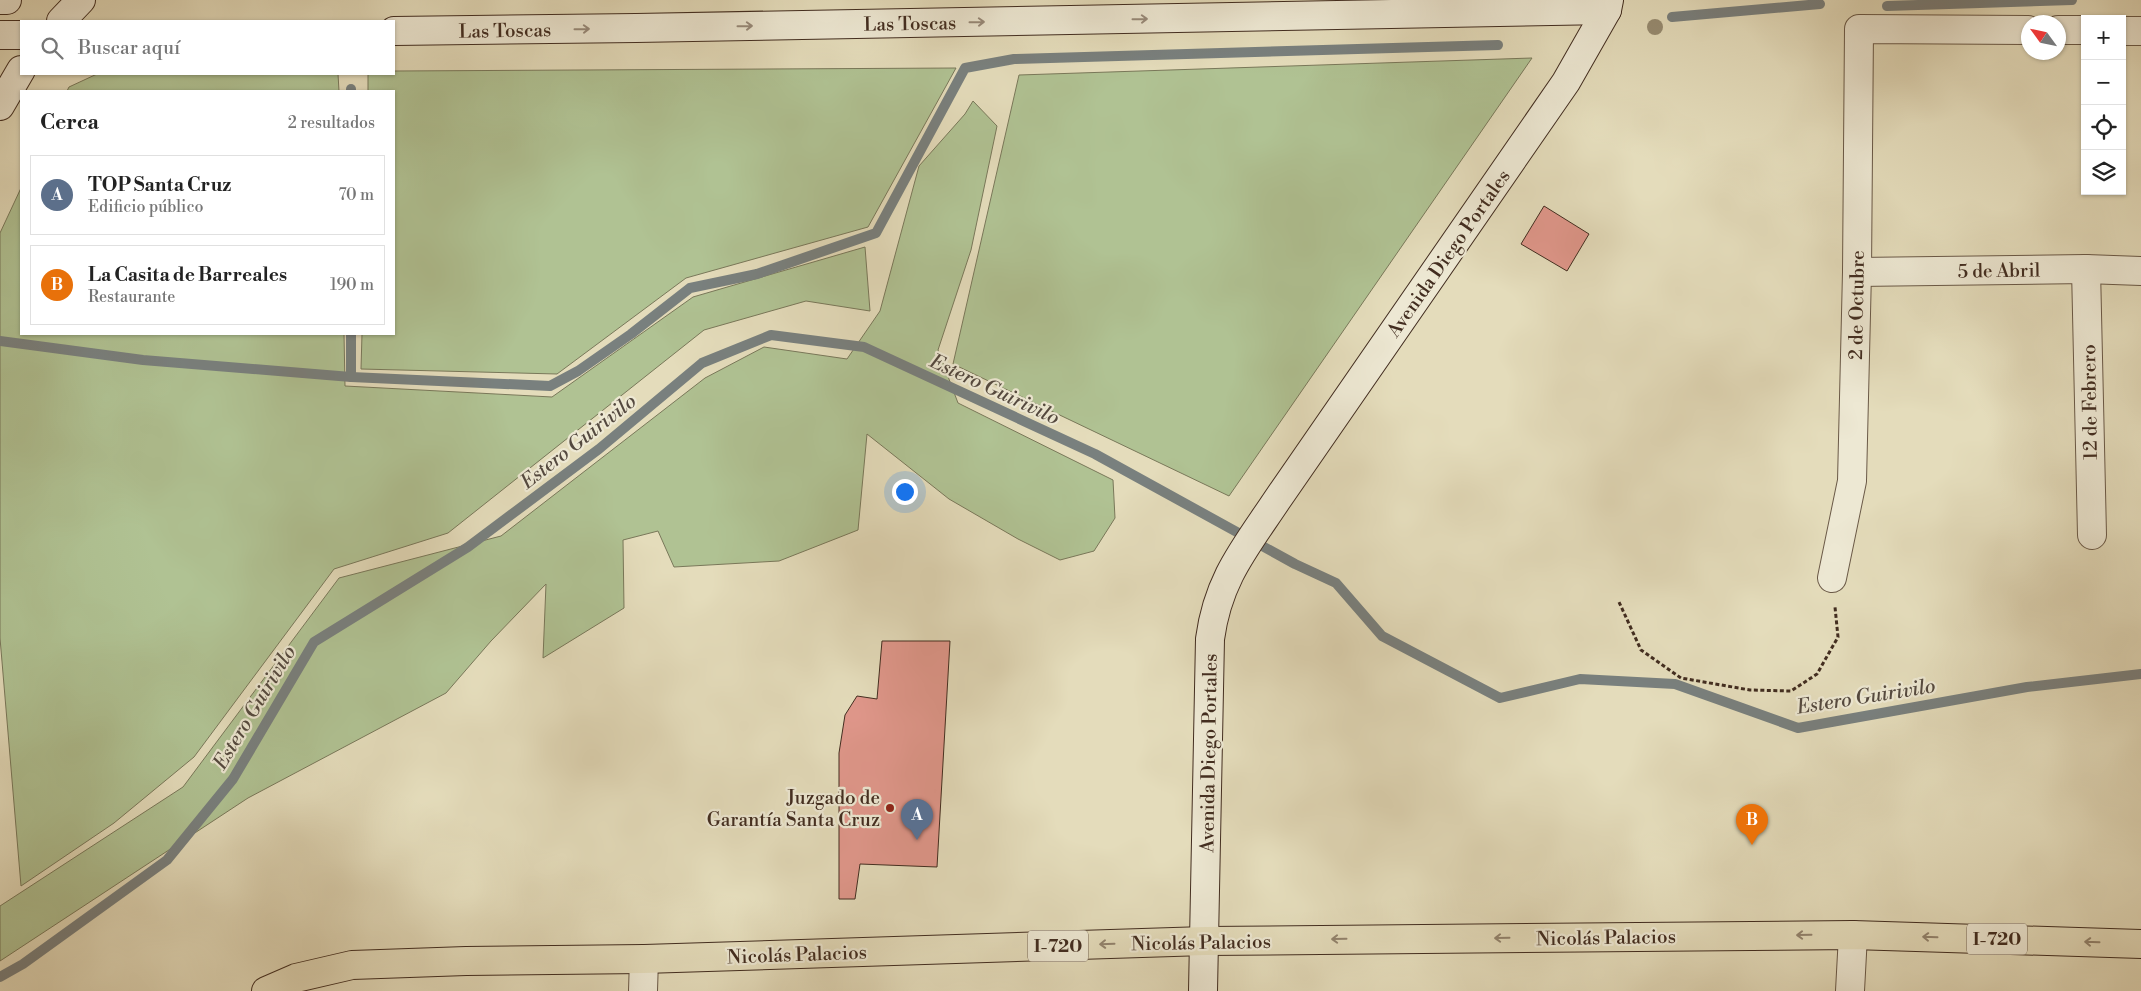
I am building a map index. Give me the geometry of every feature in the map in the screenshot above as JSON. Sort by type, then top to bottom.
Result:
[{"type":"main road","name":"Nicolás Palacios","points":[[266,991],[296,978],[352,965],[466,961],[644,959],[1205,941],[1853,935],[2141,944]]},
{"type":"street","points":[[0,0],[7,0]]},
{"type":"street","points":[[62,20],[81,0]]},
{"type":"street","name":"Las Toscas","points":[[395,31],[646,28],[1608,5]]},
{"type":"street","name":"Avenida Diego Portales","points":[[1203,991],[1210,639],[1217,603],[1232,568],[1277,500],[1566,82],[1608,5]]},
{"type":"street","name":"2 de Octubre","points":[[1832,578],[1852,481],[1857,272],[1859,30],[2021,30]]},
{"type":"street","points":[[2066,30],[2081,30]]},
{"type":"street","points":[[2126,31],[2141,31]]},
{"type":"street","points":[[0,35],[20,34]]},
{"type":"street","points":[[0,106],[20,72]]},
{"type":"street","name":"12 de Febrero","points":[[2086,270],[2092,534]]},
{"type":"street","name":"5 de Abril","points":[[1857,272],[2141,271]]},
{"type":"street","points":[[1850,991],[1853,935]]},
{"type":"street","points":[[643,991],[644,959]]},
{"type":"path","points":[[1618,602],[1641,650],[1682,678],[1750,690],[1791,691],[1817,674],[1838,637],[1832,578]]},
{"type":"green space","points":[[1532,58],[1229,496],[953,364],[1019,75]]},
{"type":"green space","points":[[956,68],[868,227],[686,278],[557,374],[361,369],[362,335],[395,335],[395,90],[368,90],[368,75],[395,75],[395,71]]},
{"type":"green space","points":[[95,75],[338,75],[339,90],[68,90],[69,87]]},
{"type":"green space","points":[[973,101],[997,126],[971,250],[938,350],[958,403],[1113,480],[1115,518],[1094,551],[1060,560],[1018,539],[949,499],[867,434],[858,530],[779,561],[674,567],[658,531],[623,540],[624,608],[543,658],[546,584],[491,641],[446,693],[248,798],[0,961],[0,906],[183,787],[339,578],[501,536],[705,378],[764,347],[847,359],[880,311],[919,166],[965,114]]},
{"type":"green space","points":[[20,190],[20,335],[344,335],[345,386],[552,397],[693,297],[865,247],[870,311],[806,301],[704,330],[448,533],[334,569],[194,757],[114,823],[21,886],[0,638],[0,233]]},
{"type":"building","points":[[1544,206],[1589,234],[1567,271],[1521,244]]},
{"type":"building","name":"Juzgado de Garantía Santa Cruz","points":[[882,641],[950,641],[937,867],[860,864],[855,899],[839,899],[839,753],[845,715],[857,696],[877,699]]},
{"type":"waterway","points":[[1887,6],[2072,0]]},
{"type":"waterway","points":[[1672,17],[1820,4]]},
{"type":"waterway","points":[[0,341],[143,360],[351,377],[550,386],[578,371],[631,334],[690,288],[757,274],[876,233],[965,68],[1014,59],[1498,45]]},
{"type":"waterway","points":[[351,335],[351,377]]},
{"type":"waterway","name":"Estero Guirivilo","points":[[0,977],[23,964],[167,860],[233,779],[314,642],[468,547],[599,449],[702,363],[771,335],[864,347],[1095,454],[1295,564],[1336,583],[1382,636],[1500,698],[1580,679],[1675,684],[1798,728],[2027,687],[2141,674]]},
{"type":"place","name":"Juzgado de Garantía Santa Cruz","points":[[890,808]]},
{"type":"place","name":"TOP Santa Cruz","points":[[917,840]]},
{"type":"place","name":"La Casita de Barreales","points":[[1752,845]]}]
